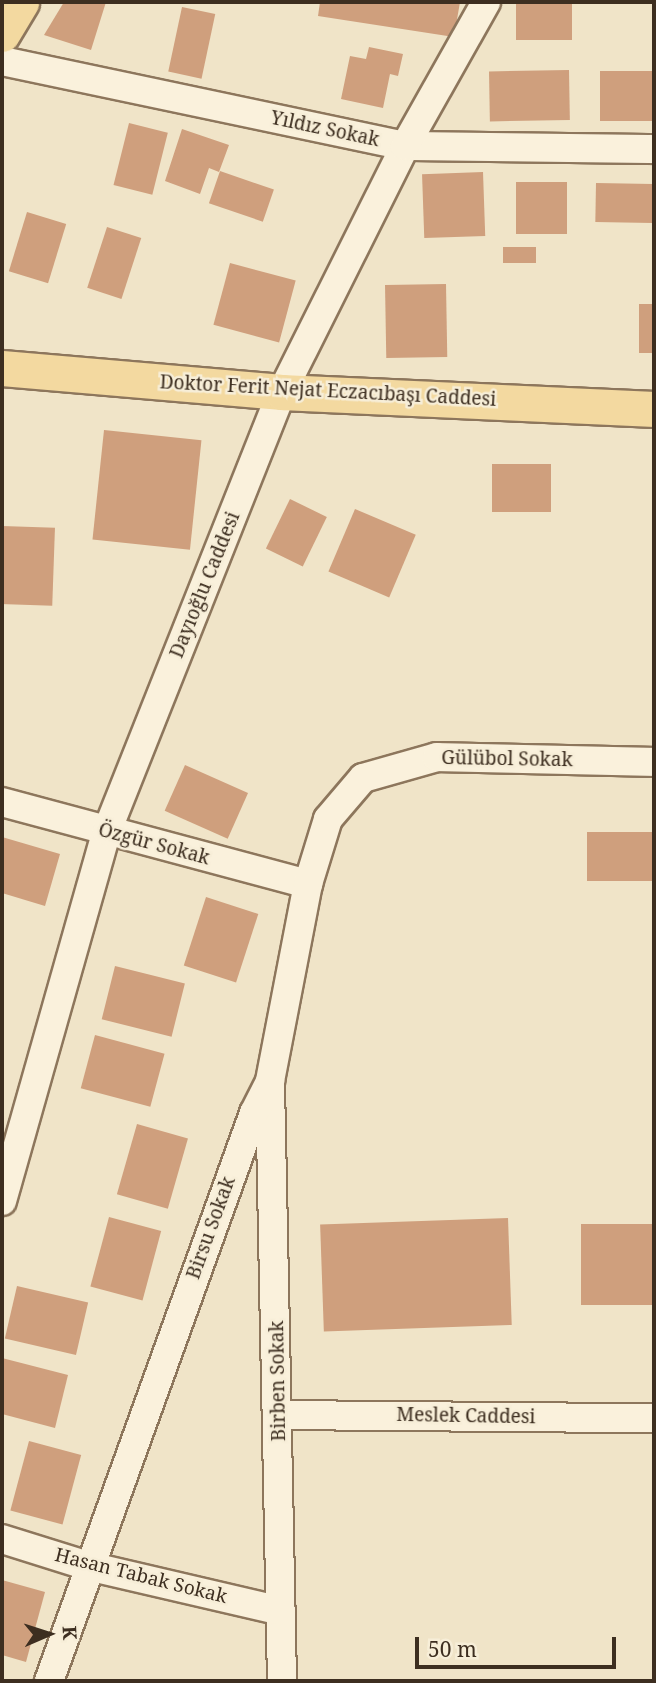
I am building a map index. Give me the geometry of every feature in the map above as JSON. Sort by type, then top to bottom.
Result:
[{"type":"main road","points":[[2,34],[21,2]]},
{"type":"main road","name":"Doktor Ferit Nejat Eczacıbaşı Caddesi","points":[[2,368],[282,392],[654,408]]},
{"type":"street","name":"Dayıoğlu Caddesi","points":[[2,1201],[9,1145],[107,831],[282,392],[405,146],[486,2]]},
{"type":"street","name":"Yıldız Sokak","points":[[2,61],[405,146],[654,149]]},
{"type":"street","name":"Gülübol Sokak","points":[[363,778],[437,757],[654,762]]},
{"type":"street","name":"Birsu Sokak","points":[[49,1681],[88,1566],[254,1113],[270,1082],[307,884],[328,819],[363,778]]},
{"type":"street","name":"Özgür Sokak","points":[[2,802],[307,884]]},
{"type":"street","name":"Birben Sokak","points":[[270,1082],[282,1681]]},
{"type":"street","name":"Meslek Caddesi","points":[[278,1415],[654,1418]]},
{"type":"street","name":"Hasan Tabak Sokak","points":[[2,1539],[88,1566],[281,1611]]},
{"type":"building","points":[[64,2],[106,2],[91,50],[44,35]]},
{"type":"building","points":[[320,2],[460,2],[454,37],[318,16]]},
{"type":"building","points":[[516,2],[572,2],[572,40],[516,40]]},
{"type":"building","points":[[182,7],[215,14],[202,79],[168,72]]},
{"type":"building","points":[[369,47],[403,54],[398,76],[390,74],[383,108],[341,99],[350,56],[366,59]]},
{"type":"building","points":[[569,70],[570,120],[490,121],[489,71]]},
{"type":"building","points":[[600,71],[654,71],[654,121],[600,121]]},
{"type":"building","points":[[129,123],[168,133],[152,195],[114,185]]},
{"type":"building","points":[[182,129],[229,145],[219,172],[209,168],[200,194],[165,181]]},
{"type":"building","points":[[220,171],[274,190],[263,222],[209,203]]},
{"type":"building","points":[[483,172],[485,236],[424,238],[422,174]]},
{"type":"building","points":[[516,182],[567,182],[567,234],[516,234]]},
{"type":"building","points":[[596,183],[653,184],[652,223],[595,222]]},
{"type":"building","points":[[27,212],[66,224],[48,283],[9,271]]},
{"type":"building","points":[[107,227],[141,238],[121,299],[87,288]]},
{"type":"building","points":[[503,247],[536,247],[536,263],[503,263]]},
{"type":"building","points":[[230,263],[296,281],[279,342],[213,325]]},
{"type":"building","points":[[446,284],[447,357],[386,358],[385,285]]},
{"type":"building","points":[[639,304],[654,304],[654,353],[639,353]]},
{"type":"building","points":[[104,430],[201,440],[190,550],[93,539]]},
{"type":"building","points":[[492,464],[551,464],[551,512],[492,512]]},
{"type":"building","points":[[290,499],[327,517],[303,566],[266,548]]},
{"type":"building","points":[[355,509],[416,535],[389,597],[328,572]]},
{"type":"building","points":[[2,526],[55,528],[52,606],[2,604]]},
{"type":"building","points":[[185,765],[248,793],[228,839],[165,811]]},
{"type":"building","points":[[587,832],[654,832],[654,881],[587,881]]},
{"type":"building","points":[[2,837],[60,854],[45,906],[2,893]]},
{"type":"building","points":[[206,897],[258,914],[236,982],[184,965]]},
{"type":"building","points":[[115,966],[185,983],[172,1037],[102,1019]]},
{"type":"building","points":[[95,1035],[165,1054],[150,1107],[81,1088]]},
{"type":"building","points":[[137,1124],[188,1139],[168,1209],[117,1194]]},
{"type":"building","points":[[109,1217],[161,1231],[143,1301],[90,1287]]},
{"type":"building","points":[[508,1218],[512,1325],[324,1331],[320,1225]]},
{"type":"building","points":[[581,1224],[654,1224],[654,1305],[581,1305]]},
{"type":"building","points":[[17,1286],[88,1302],[76,1355],[5,1339]]},
{"type":"building","points":[[2,1358],[68,1375],[55,1428],[2,1414]]},
{"type":"building","points":[[29,1441],[81,1455],[63,1525],[10,1511]]},
{"type":"building","points":[[2,1580],[45,1592],[26,1662],[2,1655]]}]
